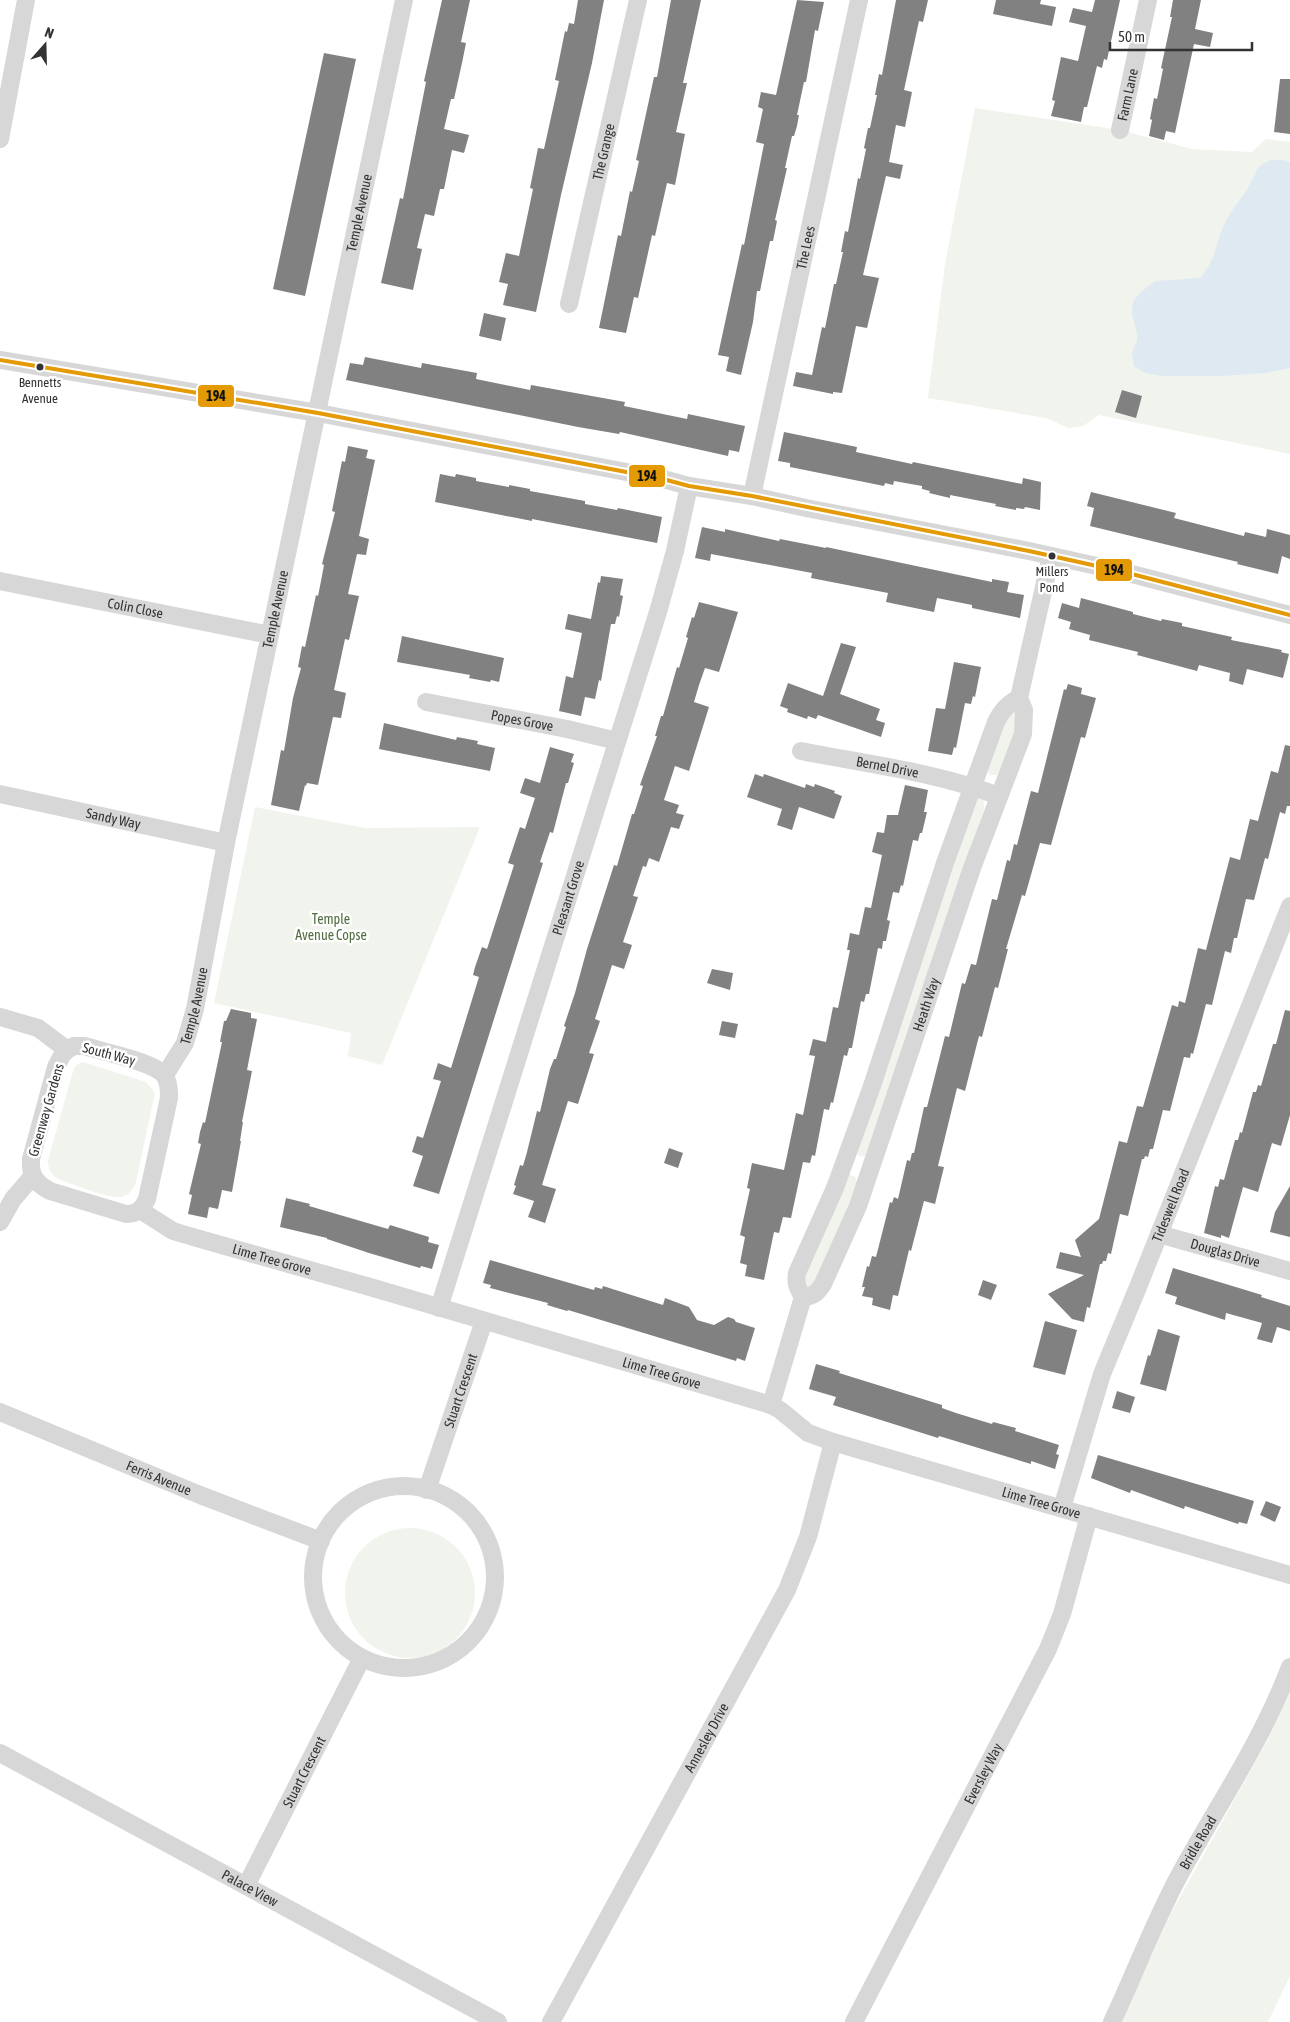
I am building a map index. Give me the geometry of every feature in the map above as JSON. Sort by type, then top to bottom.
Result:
[{"type":"street","points":[[0,139],[3,109],[26,0]]},
{"type":"street","name":"Temple Avenue","points":[[165,1076],[175,1061],[191,1027],[226,843],[404,0]]},
{"type":"street","name":"The Grange","points":[[569,304],[638,0]]},
{"type":"street","name":"The Lees","points":[[752,496],[859,0]]},
{"type":"street","name":"Farm Lane","points":[[1120,130],[1148,0]]},
{"type":"street","points":[[0,360],[318,413],[663,479],[689,486],[752,496],[1124,572],[1290,615]]},
{"type":"street","name":"Pleasant Grove","points":[[439,1308],[666,585],[689,486]]},
{"type":"street","name":"Heath Way","points":[[1019,698],[1001,711],[996,722],[945,863],[872,1086],[825,1213],[797,1273],[797,1288],[804,1297],[818,1292],[846,1236],[870,1171],[967,881],[1022,734],[1024,710],[1019,698],[1051,556]]},
{"type":"street","name":"Colin Close","points":[[0,581],[270,635]]},
{"type":"street","name":"Popes Grove","points":[[426,702],[567,729],[616,741]]},
{"type":"street","name":"Bernel Drive","points":[[801,751],[935,776],[999,796]]},
{"type":"street","name":"Sandy Way","points":[[0,794],[226,843]]},
{"type":"street","name":"Tideswell Road","points":[[1062,1508],[1102,1374],[1290,906]]},
{"type":"street","name":"South Way","points":[[0,1017],[38,1028],[66,1049],[74,1046],[84,1046],[146,1064],[165,1076]]},
{"type":"street","name":"Greenway Gardens","points":[[0,1222],[13,1199],[32,1177],[30,1169],[31,1159],[56,1067],[66,1049]]},
{"type":"street","points":[[32,1177],[40,1186],[50,1192],[126,1214],[134,1214],[140,1210],[144,1205],[147,1195],[169,1098],[168,1084],[165,1076]]},
{"type":"street","points":[[844,1162],[870,1171]]},
{"type":"street","name":"Lime Tree Grove","points":[[140,1210],[174,1231],[192,1238],[484,1321],[770,1406],[780,1410],[808,1433],[834,1442],[1290,1575]]},
{"type":"street","name":"Douglas Drive","points":[[1159,1234],[1290,1271]]},
{"type":"street","points":[[770,1406],[804,1297]]},
{"type":"street","name":"Stuart Crescent","points":[[427,1490],[484,1321]]},
{"type":"street","name":"Ferris Avenue","points":[[0,1412],[200,1495],[321,1541]]},
{"type":"street","name":"Annesley Drive","points":[[551,2022],[787,1590],[808,1537],[834,1442]]},
{"type":"street","points":[[407,1487],[427,1490],[443,1496],[460,1506],[474,1519],[485,1535],[492,1552],[495,1572],[490,1610],[481,1627],[469,1642],[454,1654],[437,1662],[418,1668],[399,1668],[380,1665],[362,1658],[340,1642],[324,1620],[314,1594],[313,1567],[321,1541],[341,1511],[356,1500],[372,1492],[389,1488],[407,1487]]},
{"type":"street","name":"Eversley Way","points":[[854,2022],[1048,1649],[1062,1614],[1089,1516]]},
{"type":"street","name":"Stuart Crescent","points":[[246,1886],[362,1658]]},
{"type":"street","name":"Bridle Road","points":[[1112,2022],[1165,1903],[1193,1851],[1260,1737],[1290,1667]]},
{"type":"street","name":"Palace View","points":[[0,1753],[498,2022]]},
{"type":"green space","points":[[975,108],[1120,130],[1192,149],[1252,152],[1266,139],[1290,142],[1290,454],[1099,415],[1083,426],[1068,428],[1046,418],[928,398],[945,264]]},
{"type":"green space","points":[[1013,710],[1016,711],[1015,730],[999,773],[990,775],[987,770],[1000,729]]},
{"type":"green space","points":[[979,798],[984,801],[984,810],[867,1155],[862,1157],[858,1155],[857,1151],[911,985],[976,799]]},
{"type":"green space","name":"Temple Avenue Copse","points":[[255,807],[365,828],[480,827],[382,1065],[348,1056],[351,1033],[214,1003]]},
{"type":"green space","points":[[83,1062],[146,1082],[155,1093],[136,1182],[130,1192],[122,1197],[113,1197],[60,1180],[52,1174],[49,1167],[48,1160],[74,1068]]},
{"type":"green space","points":[[848,1175],[856,1177],[857,1185],[815,1284],[806,1288],[802,1280]]},
{"type":"green space","points":[[410,1528],[423,1529],[435,1533],[456,1547],[470,1568],[474,1580],[474,1606],[470,1618],[456,1639],[435,1653],[423,1657],[410,1658],[397,1657],[385,1653],[364,1639],[350,1618],[346,1606],[345,1593],[346,1580],[350,1568],[364,1547],[385,1533],[397,1529]]},
{"type":"green space","points":[[1290,1688],[1290,1976],[1268,2022],[1121,2022],[1171,1913],[1266,1743]]},
{"type":"shaded area","points":[[1271,160],[1290,162],[1290,368],[1265,373],[1222,376],[1161,376],[1145,373],[1134,366],[1132,353],[1137,341],[1137,333],[1132,314],[1133,301],[1155,281],[1200,278],[1212,259],[1229,214],[1246,191],[1258,168]]},
{"type":"building","points":[[442,0],[470,0],[461,42],[466,43],[462,63],[454,99],[451,99],[444,129],[469,135],[464,153],[452,150],[444,189],[440,189],[434,216],[425,214],[417,248],[422,249],[413,290],[381,283],[400,198],[403,199],[426,82],[424,81]]},
{"type":"building","points":[[578,0],[604,0],[592,63],[536,312],[503,305],[508,284],[499,282],[506,253],[519,256],[533,189],[530,188],[538,148],[544,149],[559,81],[555,80],[565,31],[567,32],[569,23],[574,24]]},
{"type":"building","points":[[671,0],[701,0],[683,83],[687,83],[676,132],[685,134],[675,185],[667,183],[655,236],[652,235],[638,298],[634,297],[626,333],[599,328],[618,235],[621,236],[630,191],[632,192],[639,161],[636,160],[654,77],[657,77]]},
{"type":"building","points":[[797,0],[824,2],[818,31],[815,30],[806,82],[804,82],[797,115],[799,115],[797,126],[794,136],[792,136],[785,168],[787,168],[775,220],[777,221],[773,241],[770,241],[760,291],[757,291],[753,322],[741,375],[726,371],[729,357],[718,355],[742,244],[744,245],[764,144],[756,142],[763,109],[758,107],[761,92],[776,95]]},
{"type":"building","points":[[896,0],[928,0],[923,22],[919,21],[904,90],[912,92],[905,127],[896,125],[889,162],[903,165],[900,179],[886,176],[863,275],[879,278],[867,328],[856,326],[842,393],[833,392],[833,394],[793,386],[796,372],[812,375],[822,327],[825,328],[843,252],[841,252],[845,231],[848,232],[858,178],[860,179],[868,128],[870,128],[877,95],[875,95],[879,74],[882,75]]},
{"type":"building","points":[[996,0],[1041,0],[1040,4],[1056,7],[1052,26],[993,14]]},
{"type":"building","points":[[1095,0],[1120,0],[1107,60],[1104,59],[1102,68],[1097,66],[1087,107],[1084,107],[1081,122],[1051,116],[1055,101],[1052,100],[1061,57],[1078,61],[1086,26],[1069,22],[1073,8],[1092,12]]},
{"type":"building","points":[[1173,0],[1201,0],[1195,29],[1213,33],[1210,47],[1194,44],[1175,133],[1166,131],[1164,140],[1149,136],[1152,120],[1150,119],[1154,98],[1157,99],[1163,69],[1161,68],[1172,17],[1170,17]]},
{"type":"building","points":[[324,53],[356,59],[305,296],[273,289]]},
{"type":"building","points":[[1280,79],[1290,79],[1290,134],[1274,132]]},
{"type":"building","points":[[484,313],[506,318],[501,341],[479,336]]},
{"type":"building","points":[[365,357],[421,368],[422,363],[477,373],[476,379],[530,390],[531,385],[625,402],[624,406],[687,419],[688,414],[745,426],[739,452],[729,450],[728,456],[620,432],[619,434],[578,427],[346,380],[350,363],[363,365]]},
{"type":"building","points":[[1122,390],[1142,396],[1136,418],[1115,412]]},
{"type":"building","points":[[784,432],[857,447],[856,452],[912,464],[913,462],[1022,484],[1023,478],[1041,482],[1040,510],[1025,507],[1024,509],[1016,508],[1016,510],[950,495],[950,498],[929,493],[930,491],[922,489],[922,486],[894,481],[893,485],[885,483],[884,486],[790,467],[790,463],[778,461]]},
{"type":"building","points":[[348,446],[368,450],[366,458],[375,460],[359,536],[369,539],[366,555],[357,554],[348,594],[359,596],[349,640],[345,639],[334,690],[346,693],[341,718],[333,717],[318,785],[307,783],[305,785],[299,811],[271,805],[281,750],[284,751],[293,698],[301,668],[298,667],[302,646],[305,647],[316,595],[318,596],[324,565],[322,564],[335,512],[332,511],[342,461],[345,462]]},
{"type":"building","points":[[440,474],[455,477],[456,474],[476,478],[476,481],[509,487],[509,485],[530,489],[530,491],[585,501],[585,504],[617,510],[618,508],[662,517],[657,543],[435,502]]},
{"type":"building","points":[[1091,492],[1176,513],[1174,518],[1244,536],[1245,532],[1266,537],[1267,529],[1290,535],[1290,559],[1282,556],[1278,574],[1237,564],[1238,562],[1090,526],[1094,508],[1087,506]]},
{"type":"building","points":[[702,527],[725,532],[725,529],[779,541],[780,539],[826,547],[992,582],[992,579],[1009,582],[1007,592],[1024,595],[1020,618],[972,608],[972,605],[937,598],[934,612],[886,602],[888,593],[811,578],[812,573],[711,554],[710,561],[695,558]]},
{"type":"building","points":[[601,576],[623,579],[620,595],[623,596],[619,617],[617,616],[615,624],[611,624],[601,681],[599,680],[595,699],[585,697],[581,716],[559,711],[566,676],[573,678],[582,633],[565,629],[568,614],[591,619],[598,582],[600,583]]},
{"type":"building","points":[[1081,598],[1133,612],[1133,614],[1161,621],[1162,619],[1182,623],[1182,626],[1232,637],[1231,640],[1282,650],[1281,652],[1289,654],[1283,678],[1247,669],[1243,685],[1229,681],[1230,673],[1199,665],[1197,671],[1137,655],[1138,652],[1089,640],[1090,635],[1069,629],[1071,622],[1058,618],[1062,603],[1079,608]]},
{"type":"building","points":[[699,602],[738,612],[719,672],[705,668],[699,685],[694,702],[709,707],[689,771],[675,766],[664,800],[679,805],[676,813],[684,815],[679,829],[671,827],[659,862],[649,858],[646,867],[643,866],[633,896],[638,897],[623,942],[632,945],[624,969],[612,965],[595,1019],[600,1021],[589,1053],[594,1054],[578,1104],[568,1101],[542,1185],[556,1189],[545,1223],[528,1217],[534,1201],[513,1194],[516,1186],[514,1185],[520,1165],[523,1166],[537,1111],[540,1112],[550,1069],[554,1059],[556,1059],[566,1027],[564,1026],[587,949],[614,865],[617,866],[632,814],[634,814],[643,786],[640,785],[657,736],[655,736],[661,716],[663,716],[677,667],[679,668],[692,617],[694,618]]},
{"type":"building","points":[[402,636],[504,658],[499,682],[469,678],[470,675],[397,662]]},
{"type":"building","points":[[841,643],[856,647],[840,694],[880,709],[876,720],[885,723],[881,737],[818,715],[816,719],[808,716],[807,719],[787,712],[788,709],[780,706],[788,683],[823,696]]},
{"type":"building","points":[[954,662],[981,667],[975,697],[973,696],[971,704],[965,703],[956,748],[954,747],[952,755],[928,751],[936,708],[945,709]]},
{"type":"building","points":[[1068,684],[1082,688],[1081,694],[1096,698],[1085,738],[1081,737],[1051,845],[1040,843],[1025,896],[1022,895],[1006,949],[1008,949],[998,988],[995,987],[982,1037],[979,1036],[965,1091],[957,1088],[938,1166],[944,1167],[935,1204],[924,1201],[911,1251],[909,1250],[898,1296],[893,1295],[890,1310],[872,1305],[873,1298],[862,1296],[867,1266],[869,1267],[872,1256],[876,1257],[890,1202],[892,1203],[894,1197],[898,1199],[907,1160],[910,1161],[912,1153],[914,1153],[924,1107],[927,1107],[945,1036],[949,1037],[962,983],[965,984],[971,964],[976,965],[992,899],[997,900],[1007,860],[1010,861],[1014,844],[1017,845],[1031,791],[1038,793],[1064,689],[1066,690]]},
{"type":"building","points":[[384,723],[456,740],[457,737],[478,741],[477,744],[495,748],[490,771],[379,749]]},
{"type":"building","points":[[1285,745],[1290,746],[1290,806],[1287,806],[1285,814],[1280,812],[1268,859],[1265,858],[1254,900],[1246,899],[1237,938],[1234,938],[1231,953],[1225,951],[1212,1005],[1206,1004],[1193,1054],[1191,1053],[1190,1058],[1184,1057],[1170,1111],[1163,1110],[1153,1149],[1150,1149],[1148,1157],[1145,1156],[1142,1159],[1128,1216],[1120,1214],[1111,1254],[1108,1253],[1106,1261],[1100,1264],[1090,1308],[1087,1307],[1084,1322],[1072,1319],[1048,1294],[1084,1275],[1056,1268],[1060,1252],[1081,1257],[1075,1240],[1099,1219],[1119,1141],[1127,1143],[1137,1106],[1143,1107],[1172,1005],[1178,1007],[1179,1001],[1185,1003],[1198,948],[1206,950],[1230,857],[1240,860],[1250,819],[1258,821],[1271,771],[1278,773]]},
{"type":"building","points":[[550,747],[574,754],[571,762],[574,763],[568,783],[566,783],[553,833],[550,832],[540,862],[543,863],[439,1194],[413,1186],[423,1156],[412,1152],[417,1136],[423,1138],[441,1081],[433,1079],[438,1063],[451,1068],[479,977],[473,975],[475,967],[482,947],[487,949],[514,865],[508,863],[520,827],[525,829],[535,798],[520,793],[525,778],[540,783]]},
{"type":"building","points":[[755,774],[763,777],[764,774],[805,788],[806,784],[814,787],[815,784],[835,791],[834,793],[842,796],[834,819],[799,807],[792,830],[777,825],[782,809],[747,797]]},
{"type":"building","points":[[905,785],[928,790],[924,812],[927,812],[918,841],[913,840],[903,886],[901,885],[899,893],[893,892],[887,920],[890,921],[886,941],[883,941],[882,949],[878,948],[869,994],[866,994],[864,1002],[861,1001],[852,1048],[849,1048],[847,1056],[844,1055],[833,1103],[831,1102],[829,1110],[824,1109],[815,1156],[812,1155],[810,1163],[803,1162],[791,1218],[783,1217],[779,1233],[774,1232],[764,1280],[745,1276],[747,1265],[740,1263],[745,1237],[740,1235],[750,1189],[747,1188],[752,1163],[784,1170],[796,1113],[803,1115],[815,1056],[809,1055],[813,1039],[826,1042],[833,1007],[838,1008],[850,950],[847,950],[850,933],[859,935],[865,907],[871,908],[882,855],[872,852],[877,832],[884,833],[887,815],[898,815]]},
{"type":"building","points":[[712,969],[733,973],[730,990],[707,983]]},
{"type":"building","points":[[231,1009],[251,1013],[251,1018],[257,1019],[247,1070],[252,1071],[242,1122],[241,1141],[232,1192],[222,1190],[218,1209],[209,1207],[207,1218],[188,1214],[192,1195],[189,1194],[201,1144],[198,1143],[200,1132],[203,1122],[205,1123],[222,1042],[220,1042],[224,1021],[226,1021]]},
{"type":"building","points":[[1285,1010],[1290,1011],[1290,1115],[1281,1146],[1272,1143],[1258,1192],[1243,1187],[1229,1238],[1221,1235],[1221,1238],[1204,1233],[1215,1186],[1218,1187],[1220,1179],[1224,1180],[1235,1140],[1238,1140],[1240,1132],[1242,1133],[1253,1092],[1256,1092],[1258,1085],[1261,1086],[1273,1044],[1276,1044]]},
{"type":"building","points":[[722,1021],[738,1024],[735,1038],[719,1035]]},
{"type":"building","points":[[669,1148],[683,1153],[678,1168],[664,1163]]},
{"type":"building","points":[[1290,1186],[1290,1237],[1270,1232],[1275,1212]]},
{"type":"building","points":[[286,1198],[388,1229],[390,1225],[429,1237],[428,1242],[439,1245],[432,1269],[421,1266],[420,1268],[327,1238],[280,1227]]},
{"type":"building","points":[[490,1260],[594,1290],[595,1287],[602,1289],[603,1286],[663,1305],[665,1298],[689,1307],[697,1320],[714,1325],[728,1317],[734,1319],[736,1322],[755,1328],[745,1361],[737,1358],[736,1361],[547,1305],[548,1303],[490,1288],[491,1285],[483,1283]]},
{"type":"building","points":[[1173,1268],[1262,1295],[1261,1297],[1290,1306],[1290,1331],[1277,1327],[1272,1343],[1257,1339],[1262,1323],[1226,1313],[1225,1320],[1175,1304],[1177,1297],[1165,1293]]},
{"type":"building","points":[[983,1280],[997,1285],[991,1300],[978,1295]]},
{"type":"building","points":[[1045,1321],[1077,1330],[1065,1375],[1033,1367]]},
{"type":"building","points":[[1158,1329],[1180,1336],[1166,1391],[1140,1384]]},
{"type":"building","points":[[816,1364],[942,1405],[942,1408],[956,1413],[992,1424],[993,1422],[1016,1428],[1015,1431],[1059,1445],[1056,1454],[1059,1455],[1055,1469],[1031,1461],[1031,1464],[939,1436],[938,1438],[833,1405],[836,1397],[809,1389]]},
{"type":"building","points":[[1117,1391],[1135,1397],[1130,1413],[1112,1408]]},
{"type":"building","points":[[1098,1455],[1254,1501],[1247,1524],[1239,1522],[1238,1524],[1185,1506],[1184,1509],[1131,1490],[1130,1493],[1091,1478]]},
{"type":"building","points":[[1266,1501],[1281,1507],[1275,1522],[1260,1515]]},
{"type":"transit line","name":"194","points":[[0,360],[318,413],[663,479],[689,486],[752,496],[1029,551],[1124,572],[1290,615]]},
{"type":"place","name":"Bennetts Avenue","points":[[40,367]]},
{"type":"place","name":"Millers Pond","points":[[1052,556]]}]
